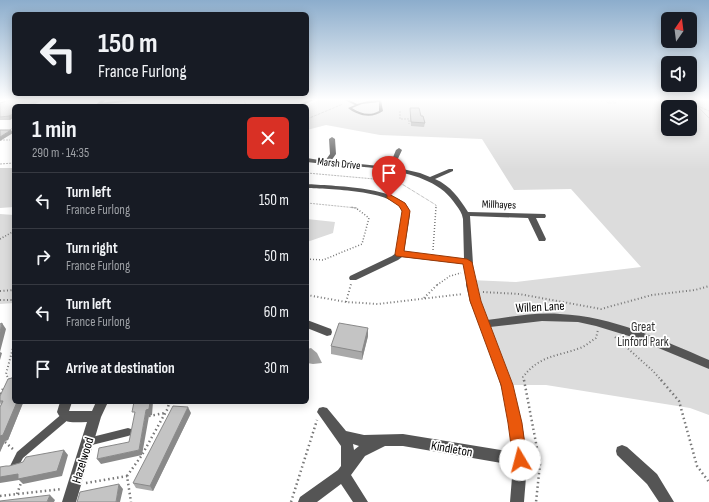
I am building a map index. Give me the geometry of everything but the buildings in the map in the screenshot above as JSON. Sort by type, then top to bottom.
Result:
[{"type":"street","points":[[327,162],[333,154],[332,139]]},
{"type":"street","points":[[392,168],[399,150]]},
{"type":"street","name":"Marsh Drive","points":[[309,160],[392,168],[417,174],[431,179],[448,189],[460,203],[466,214]]},
{"type":"street","points":[[431,179],[451,170]]},
{"type":"street","points":[[309,186],[372,192],[389,197],[402,204],[406,211],[400,254],[395,258],[353,278]]},
{"type":"street","points":[[466,214],[467,262],[469,276],[484,324],[507,385],[515,423],[520,460],[517,502]]},
{"type":"street","name":"Millhayes","points":[[466,214],[542,216]]},
{"type":"street","name":"Millhayes","points":[[531,216],[542,239]]},
{"type":"street","points":[[400,254],[467,262]]},
{"type":"street","name":"Willen Lane","points":[[484,324],[560,317],[602,324],[681,352],[709,365]]},
{"type":"street","points":[[309,325],[327,332]]},
{"type":"street","points":[[65,404],[63,412],[66,416],[95,417]]},
{"type":"street","name":"Hazelwood","points":[[69,502],[95,417],[101,404]]},
{"type":"street","points":[[320,416],[342,436],[347,445],[346,472],[361,502]]},
{"type":"street","name":"Kindleton","points":[[342,436],[364,441],[403,440],[520,460]]},
{"type":"street","name":"Kindleton","points":[[305,502],[346,472],[360,452],[384,441]]},
{"type":"street","points":[[622,452],[652,479],[667,502]]},
{"type":"lane","points":[[14,466],[20,455],[66,416]]},
{"type":"lane","points":[[87,442],[128,432]]},
{"type":"path","points":[[0,140],[10,140]]},
{"type":"path","points":[[0,164],[12,163]]},
{"type":"path","points":[[309,203],[356,208],[369,218],[362,244],[323,260],[309,259]]},
{"type":"path","points":[[0,239],[12,232]]},
{"type":"path","points":[[424,298],[433,287],[454,274],[469,276]]},
{"type":"path","points":[[346,302],[353,278]]},
{"type":"path","points":[[309,295],[346,302],[378,304],[424,298],[519,294],[601,309],[652,295],[695,290],[709,286]]},
{"type":"path","points":[[0,291],[12,290]]},
{"type":"path","points":[[0,300],[12,300]]},
{"type":"path","points":[[536,502],[540,464],[523,377],[529,369],[547,356],[581,348],[596,338],[602,324],[654,371],[679,401],[697,466],[709,482]]},
{"type":"path","points":[[12,352],[6,374],[11,382],[12,381]]},
{"type":"path","points":[[0,394],[6,387]]},
{"type":"path","points":[[0,496],[74,486],[127,476],[142,455],[165,413],[168,404]]},
{"type":"path","points":[[149,416],[165,413]]},
{"type":"path","points":[[291,502],[320,416]]},
{"type":"path","points":[[4,442],[20,455]]},
{"type":"path","points":[[127,476],[131,502]]},
{"type":"path","points":[[17,494],[22,479]]},
{"type":"green space","name":"Great Linford Park","points":[[309,122],[661,122],[661,136],[697,136],[697,122],[709,122],[709,415],[690,408],[546,385],[507,385],[470,280],[516,282],[641,267],[571,189],[514,190],[482,139],[380,135],[326,125],[309,129]]},
{"type":"green space","points":[[0,168],[12,168],[12,207],[0,208]]},
{"type":"green space","points":[[0,214],[12,215],[12,303],[0,304]]},
{"type":"green space","points":[[309,219],[335,222],[333,233],[309,241]]},
{"type":"shaded area","points":[[309,348],[311,348],[317,353],[322,363],[309,363]]},
{"type":"route","points":[[389,197],[402,204],[406,211],[400,254],[467,262],[476,301],[507,385],[515,423],[520,460]]}]
